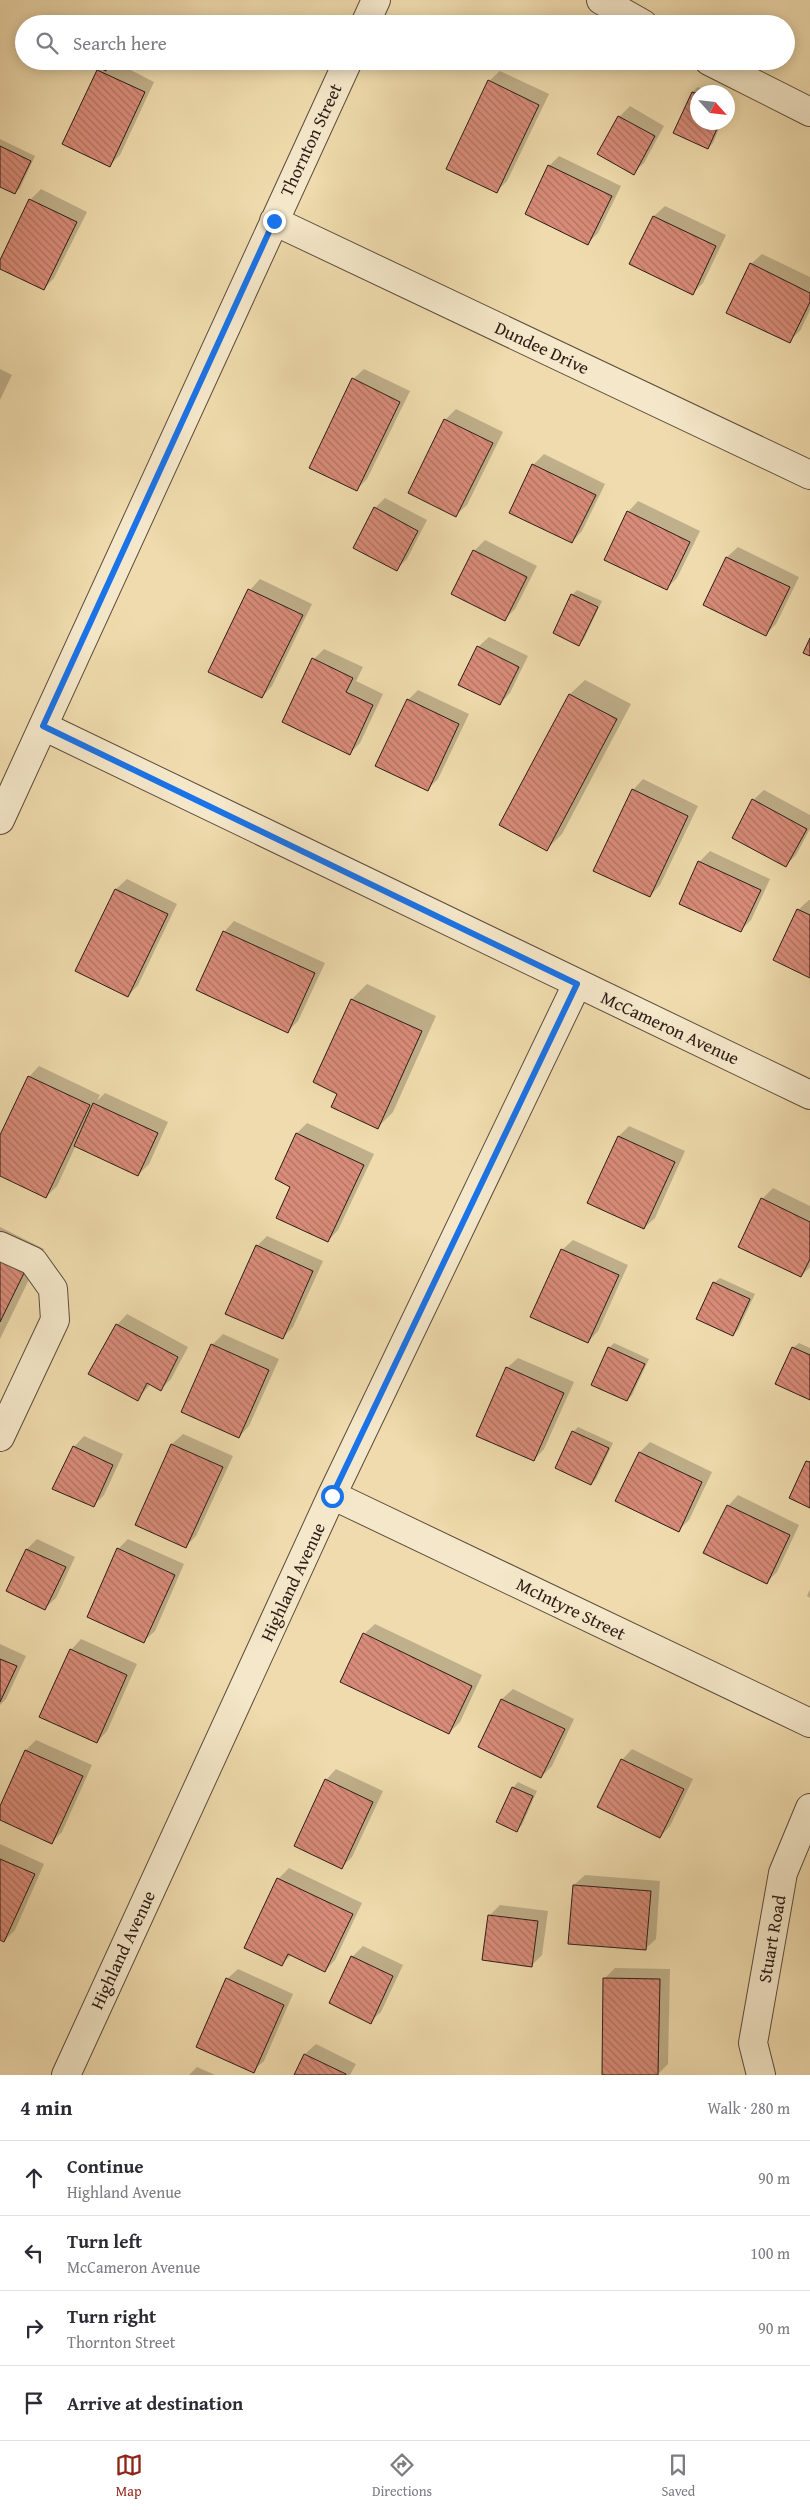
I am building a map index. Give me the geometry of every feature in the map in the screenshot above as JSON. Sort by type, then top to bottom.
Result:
[{"type":"street","points":[[369,15],[376,0]]},
{"type":"street","points":[[601,0],[627,15]]},
{"type":"street","name":"Thornton Street","points":[[0,820],[344,70]]},
{"type":"street","points":[[727,70],[810,112]]},
{"type":"street","name":"Dundee Drive","points":[[274,221],[810,475]]},
{"type":"street","name":"McCameron Avenue","points":[[43,726],[810,1095]]},
{"type":"street","name":"Highland Avenue","points":[[66,2075],[332,1496],[577,984]]},
{"type":"street","points":[[0,1246],[33,1260],[53,1289],[54,1320],[0,1437]]},
{"type":"street","name":"McIntyre Street","points":[[332,1496],[810,1724]]},
{"type":"street","name":"Stuart Road","points":[[761,2075],[753,2043],[783,1873],[810,1808]]},
{"type":"building","points":[[97,70],[145,92],[110,167],[62,144]]},
{"type":"building","points":[[488,80],[539,105],[497,193],[446,169]]},
{"type":"building","points":[[690,96],[690,130],[716,130],[708,149],[673,133]]},
{"type":"building","points":[[618,116],[655,136],[634,175],[597,154]]},
{"type":"building","points":[[0,146],[31,161],[15,194],[0,187]]},
{"type":"building","points":[[548,165],[612,196],[588,245],[525,214]]},
{"type":"building","points":[[29,199],[77,222],[44,290],[0,269],[0,260]]},
{"type":"building","points":[[653,216],[716,246],[693,295],[629,264]]},
{"type":"building","points":[[750,263],[810,293],[810,302],[790,343],[726,313]]},
{"type":"building","points":[[352,378],[400,402],[357,491],[309,468]]},
{"type":"building","points":[[444,419],[493,443],[456,517],[408,493]]},
{"type":"building","points":[[532,464],[596,495],[572,543],[509,513]]},
{"type":"building","points":[[374,507],[418,531],[397,571],[353,548]]},
{"type":"building","points":[[627,511],[690,542],[667,590],[604,560]]},
{"type":"building","points":[[473,550],[527,577],[505,621],[451,594]]},
{"type":"building","points":[[726,557],[790,587],[766,636],[703,605]]},
{"type":"building","points":[[248,589],[303,615],[262,698],[208,672]]},
{"type":"building","points":[[571,594],[598,607],[579,646],[553,633]]},
{"type":"building","points":[[810,638],[810,656],[803,653]]},
{"type":"building","points":[[477,646],[519,667],[500,705],[458,685]]},
{"type":"building","points":[[312,658],[353,678],[346,692],[373,705],[350,755],[282,722]]},
{"type":"building","points":[[569,694],[617,719],[547,851],[499,825]]},
{"type":"building","points":[[407,699],[459,724],[428,791],[375,766]]},
{"type":"building","points":[[632,789],[688,816],[650,897],[593,871]]},
{"type":"building","points":[[752,799],[807,829],[786,867],[732,838]]},
{"type":"building","points":[[698,861],[761,890],[741,932],[679,904]]},
{"type":"building","points":[[115,889],[168,914],[128,997],[75,971]]},
{"type":"building","points":[[797,909],[810,915],[810,978],[773,960]]},
{"type":"building","points":[[223,931],[315,973],[288,1033],[196,990]]},
{"type":"building","points":[[351,999],[422,1031],[378,1129],[331,1107],[337,1094],[313,1082]]},
{"type":"building","points":[[28,1076],[90,1105],[46,1198],[0,1176],[0,1135]]},
{"type":"building","points":[[93,1103],[158,1133],[138,1176],[74,1146]]},
{"type":"building","points":[[296,1133],[364,1165],[328,1242],[276,1218],[290,1187],[275,1179]]},
{"type":"building","points":[[618,1136],[675,1162],[644,1229],[587,1203]]},
{"type":"building","points":[[761,1198],[810,1222],[810,1259],[801,1277],[738,1247]]},
{"type":"building","points":[[256,1245],[313,1271],[283,1339],[225,1314]]},
{"type":"building","points":[[561,1249],[619,1275],[588,1343],[530,1317]]},
{"type":"building","points":[[0,1254],[27,1267],[0,1322]]},
{"type":"building","points":[[713,1282],[750,1299],[733,1336],[696,1319]]},
{"type":"building","points":[[116,1324],[178,1357],[161,1391],[147,1383],[138,1401],[88,1374]]},
{"type":"building","points":[[211,1344],[269,1370],[239,1438],[181,1412]]},
{"type":"building","points":[[608,1347],[645,1364],[627,1401],[591,1385]]},
{"type":"building","points":[[792,1347],[810,1355],[810,1400],[775,1384]]},
{"type":"building","points":[[506,1367],[564,1393],[534,1461],[476,1436]]},
{"type":"building","points":[[572,1431],[609,1448],[591,1485],[555,1468]]},
{"type":"building","points":[[171,1444],[223,1467],[186,1548],[135,1525]]},
{"type":"building","points":[[73,1446],[113,1465],[94,1507],[52,1489]]},
{"type":"building","points":[[639,1452],[702,1482],[679,1532],[615,1501]]},
{"type":"building","points":[[806,1461],[810,1462],[810,1508],[789,1498]]},
{"type":"building","points":[[727,1505],[790,1535],[767,1584],[703,1553]]},
{"type":"building","points":[[117,1548],[175,1575],[144,1643],[87,1617]]},
{"type":"building","points":[[26,1549],[66,1567],[45,1610],[6,1591]]},
{"type":"building","points":[[363,1633],[472,1686],[449,1734],[340,1682]]},
{"type":"building","points":[[70,1649],[127,1675],[97,1743],[39,1717]]},
{"type":"building","points":[[0,1659],[17,1666],[0,1702]]},
{"type":"building","points":[[501,1699],[565,1729],[541,1778],[478,1747]]},
{"type":"building","points":[[25,1750],[83,1776],[52,1844],[0,1820],[0,1806]]},
{"type":"building","points":[[621,1759],[684,1789],[660,1838],[597,1807]]},
{"type":"building","points":[[325,1779],[373,1802],[342,1869],[294,1846]]},
{"type":"building","points":[[512,1787],[533,1796],[517,1832],[496,1822]]},
{"type":"building","points":[[0,1859],[35,1874],[4,1942],[0,1940]]},
{"type":"building","points":[[277,1878],[353,1914],[325,1972],[288,1954],[282,1966],[244,1948]]},
{"type":"building","points":[[573,1885],[651,1891],[646,1950],[568,1944]]},
{"type":"building","points":[[488,1915],[538,1921],[532,1967],[482,1960]]},
{"type":"building","points":[[351,1956],[393,1976],[371,2024],[329,2003]]},
{"type":"building","points":[[226,1978],[284,2005],[254,2073],[196,2047]]},
{"type":"building","points":[[603,1978],[660,1979],[658,2075],[602,2075]]},
{"type":"building","points":[[304,2054],[346,2074],[346,2075],[294,2075]]},
{"type":"route","points":[[274,221],[43,726],[577,984],[332,1496]]}]
